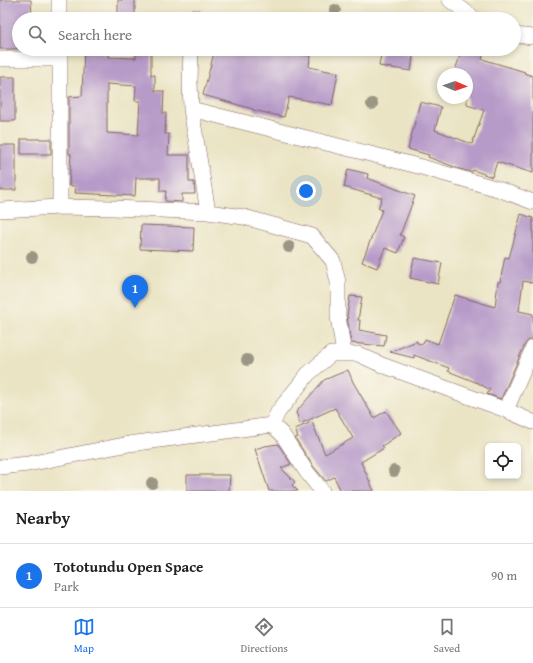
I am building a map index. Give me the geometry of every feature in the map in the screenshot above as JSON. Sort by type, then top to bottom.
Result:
[{"type":"street","points":[[59,0],[59,12]]},
{"type":"street","points":[[450,0],[466,12]]},
{"type":"street","points":[[521,36],[533,37]]},
{"type":"street","points":[[0,59],[36,56]]},
{"type":"street","points":[[60,56],[60,207]]},
{"type":"street","points":[[191,56],[191,109],[208,212]]},
{"type":"street","points":[[191,109],[418,166],[498,189],[533,202]]},
{"type":"street","points":[[0,210],[60,207],[208,212],[244,217],[312,236],[333,261],[338,282],[338,316],[344,354]]},
{"type":"street","points":[[506,410],[533,348]]},
{"type":"street","points":[[272,425],[278,412],[308,374],[331,354],[358,354],[382,365],[506,410],[533,422]]},
{"type":"street","points":[[0,467],[28,464],[136,443],[272,425],[282,434],[306,471],[322,491]]},
{"type":"building","points":[[0,0],[31,0],[32,12],[12,12],[12,49],[0,49]]},
{"type":"building","points":[[118,0],[135,0],[135,12],[118,12]]},
{"type":"building","points":[[84,56],[136,58],[136,56],[151,56],[151,75],[155,75],[155,91],[164,91],[163,113],[166,113],[165,134],[169,134],[168,155],[189,155],[189,182],[194,182],[195,194],[182,194],[182,202],[165,201],[166,191],[160,191],[160,178],[136,178],[135,196],[75,193],[76,186],[69,186],[71,154],[69,154],[69,97],[82,96]],"holes":[[[107,84],[136,86],[135,101],[140,101],[138,135],[107,133]]]},
{"type":"building","points":[[213,56],[310,56],[309,67],[338,73],[332,105],[289,97],[284,117],[253,110],[203,95]]},
{"type":"building","points":[[381,56],[413,56],[411,71],[379,66]]},
{"type":"building","points":[[460,56],[483,56],[482,59],[525,72],[524,73],[533,76],[533,173],[497,162],[492,177],[473,170],[472,172],[460,169],[428,157],[429,155],[408,149],[420,102],[441,107],[435,130],[472,144],[484,110],[467,105],[473,104],[473,68],[456,68]]},
{"type":"building","points":[[0,77],[15,77],[15,121],[0,121]]},
{"type":"building","points":[[21,139],[51,139],[51,154],[21,154]]},
{"type":"building","points":[[0,145],[16,145],[16,190],[0,190]]},
{"type":"building","points":[[348,169],[368,174],[367,178],[415,196],[400,235],[404,237],[398,253],[385,248],[377,268],[362,262],[382,210],[378,208],[382,198],[344,187]]},
{"type":"building","points":[[521,214],[533,218],[533,283],[523,281],[519,311],[533,314],[533,335],[532,339],[527,341],[525,344],[501,399],[487,394],[490,390],[478,383],[448,371],[449,368],[414,355],[414,358],[390,352],[417,341],[417,343],[423,344],[425,339],[438,344],[455,295],[495,307],[498,282],[500,282],[505,257],[509,258]]},
{"type":"building","points":[[141,225],[194,227],[193,251],[140,249]]},
{"type":"building","points":[[414,258],[442,263],[438,284],[410,278]]},
{"type":"building","points":[[350,296],[362,297],[358,320],[360,320],[359,330],[386,335],[384,346],[351,343],[347,316]]},
{"type":"building","points":[[348,370],[353,382],[374,418],[386,411],[401,433],[382,446],[384,448],[361,462],[374,491],[341,491],[334,477],[326,481],[313,466],[295,438],[298,437],[295,429],[312,422],[325,454],[353,438],[335,408],[300,424],[296,412],[324,380]]},
{"type":"building","points":[[278,444],[291,464],[281,468],[295,482],[292,485],[298,491],[269,491],[255,449]]},
{"type":"building","points":[[187,475],[230,475],[229,491],[187,491]]},
{"type":"place","name":"Tototundu Open Space","points":[[135,308]]}]
